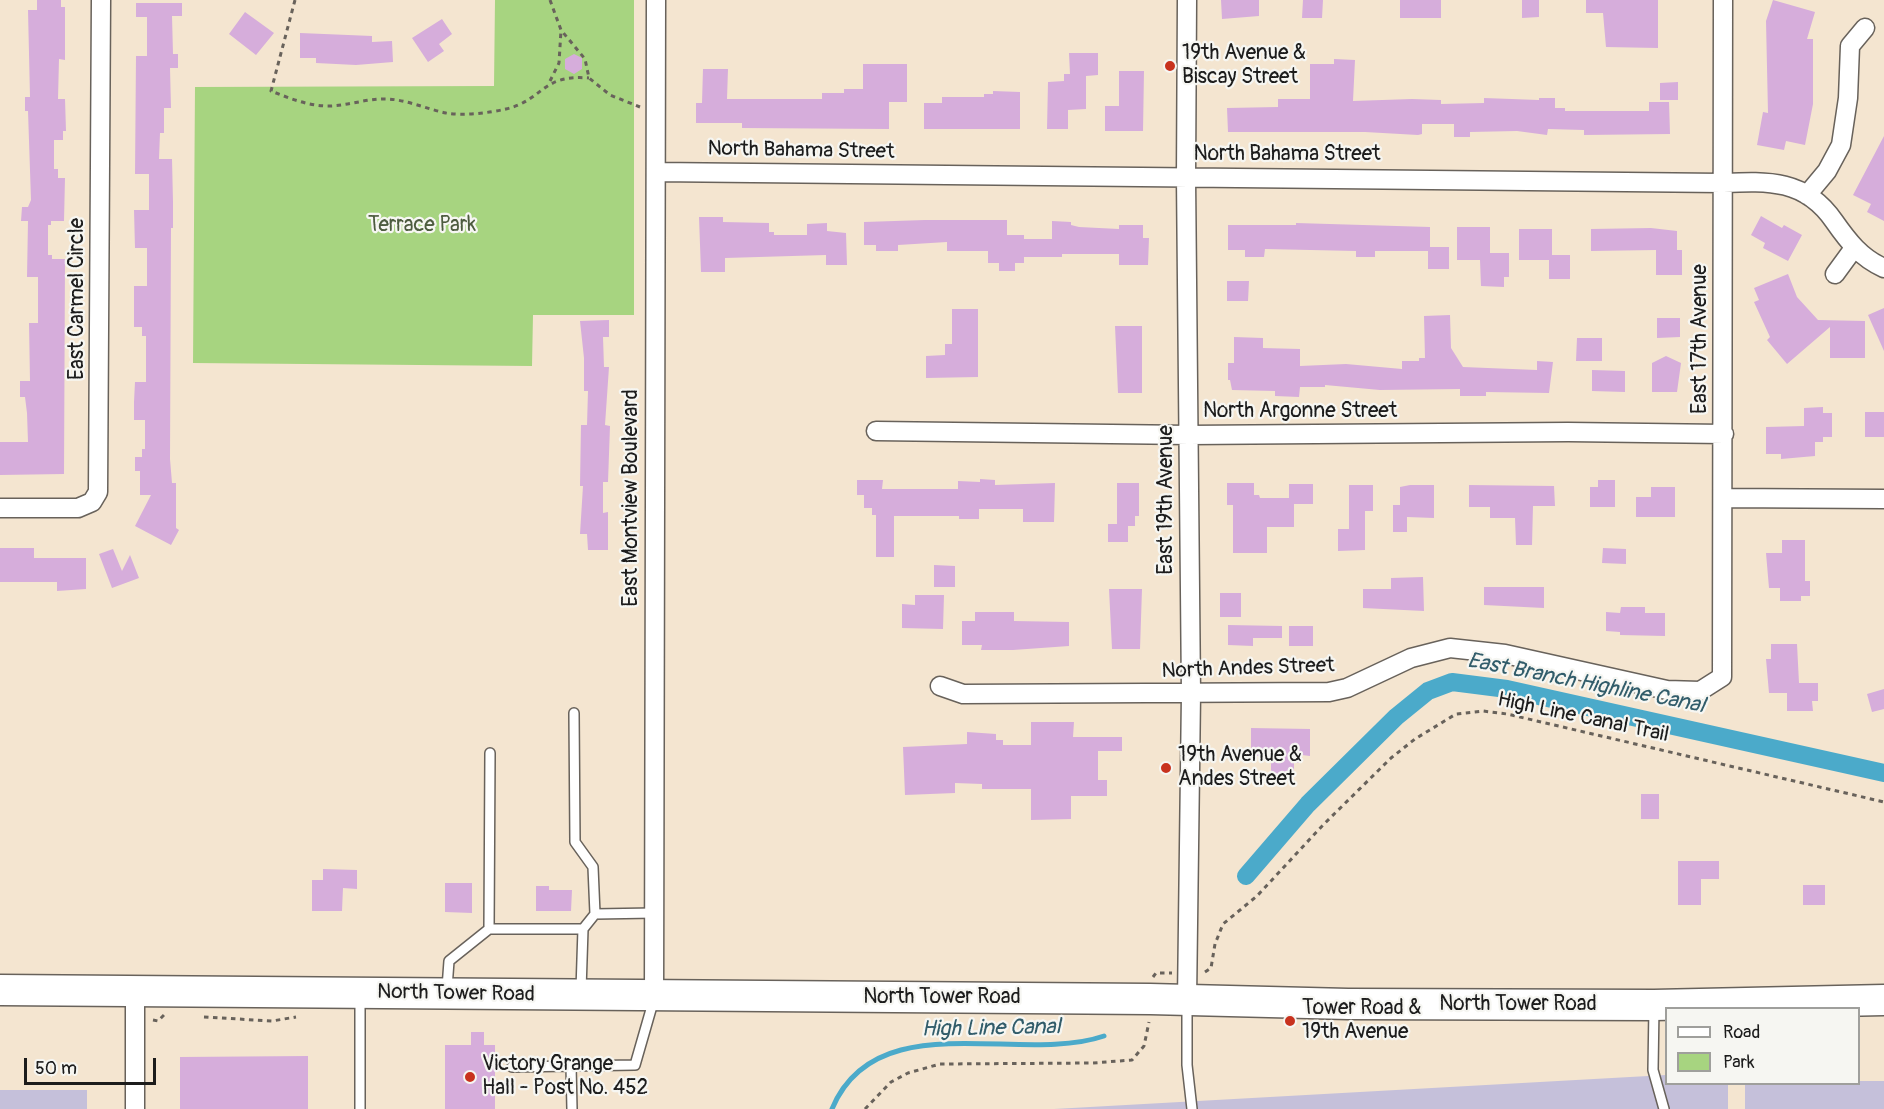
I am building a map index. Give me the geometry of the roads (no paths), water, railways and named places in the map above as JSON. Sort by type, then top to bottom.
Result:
[{"type":"main road","name":"North Tower Road","points":[[0,990],[1187,1000],[1348,1004],[1654,1005],[1884,1000]]},
{"type":"street","name":"East Carmel Circle","points":[[0,508],[78,508],[88,505],[98,492],[102,0]]},
{"type":"street","name":"East Montview Boulevard","points":[[654,996],[656,0]]},
{"type":"street","name":"East 19th Avenue","points":[[1187,0],[1186,178],[1191,694],[1187,1000]]},
{"type":"street","name":"East 17th Avenue","points":[[1722,677],[1723,0]]},
{"type":"street","points":[[1807,195],[1827,171],[1841,145],[1848,98],[1850,46],[1865,28]]},
{"type":"street","name":"North Bahama Street","points":[[656,172],[1722,183],[1767,181],[1794,187],[1807,195],[1832,218],[1854,248],[1884,268]]},
{"type":"street","points":[[1835,274],[1854,248]]},
{"type":"street","name":"North Argonne Street","points":[[876,431],[1189,435],[1568,432],[1724,434]]},
{"type":"street","points":[[1724,498],[1884,499]]},
{"type":"street","name":"North Andes Street","points":[[940,686],[963,694],[1329,692],[1347,688],[1411,658],[1450,648],[1505,654],[1667,690],[1700,691],[1722,677]]},
{"type":"street","points":[[135,992],[135,1109]]},
{"type":"lane","points":[[574,713],[575,842],[593,867],[595,914],[583,929],[581,996]]},
{"type":"lane","points":[[489,929],[490,753]]},
{"type":"lane","points":[[595,914],[654,913]]},
{"type":"lane","points":[[446,994],[449,961],[489,929],[583,929]]},
{"type":"lane","points":[[360,993],[360,1109]]},
{"type":"lane","points":[[512,1067],[635,1065],[654,996]]},
{"type":"lane","points":[[1187,1000],[1187,1065],[1192,1109]]},
{"type":"lane","points":[[1654,1005],[1653,1070],[1664,1109]]},
{"type":"lane","points":[[571,1066],[572,1109]]},
{"type":"waterway","name":"East Branch Highline Canal","points":[[1246,876],[1308,804],[1396,717],[1428,691],[1452,682],[1507,689],[1884,773]]},
{"type":"waterway","name":"High Line Canal","points":[[832,1109],[853,1077],[881,1057],[915,1047],[953,1044],[1070,1043],[1104,1036]]},
{"type":"place","name":"19th Avenue & Biscay Street","points":[[1170,66]]},
{"type":"place","name":"19th Avenue & Andes Street","points":[[1166,768]]},
{"type":"place","name":"Tower Road & 19th Avenue","points":[[1290,1021]]},
{"type":"place","name":"Victory Grange Hall - Post No. 452","points":[[470,1077]]},
{"type":"park label","name":"Terrace Park","points":[[422,226]]}]
